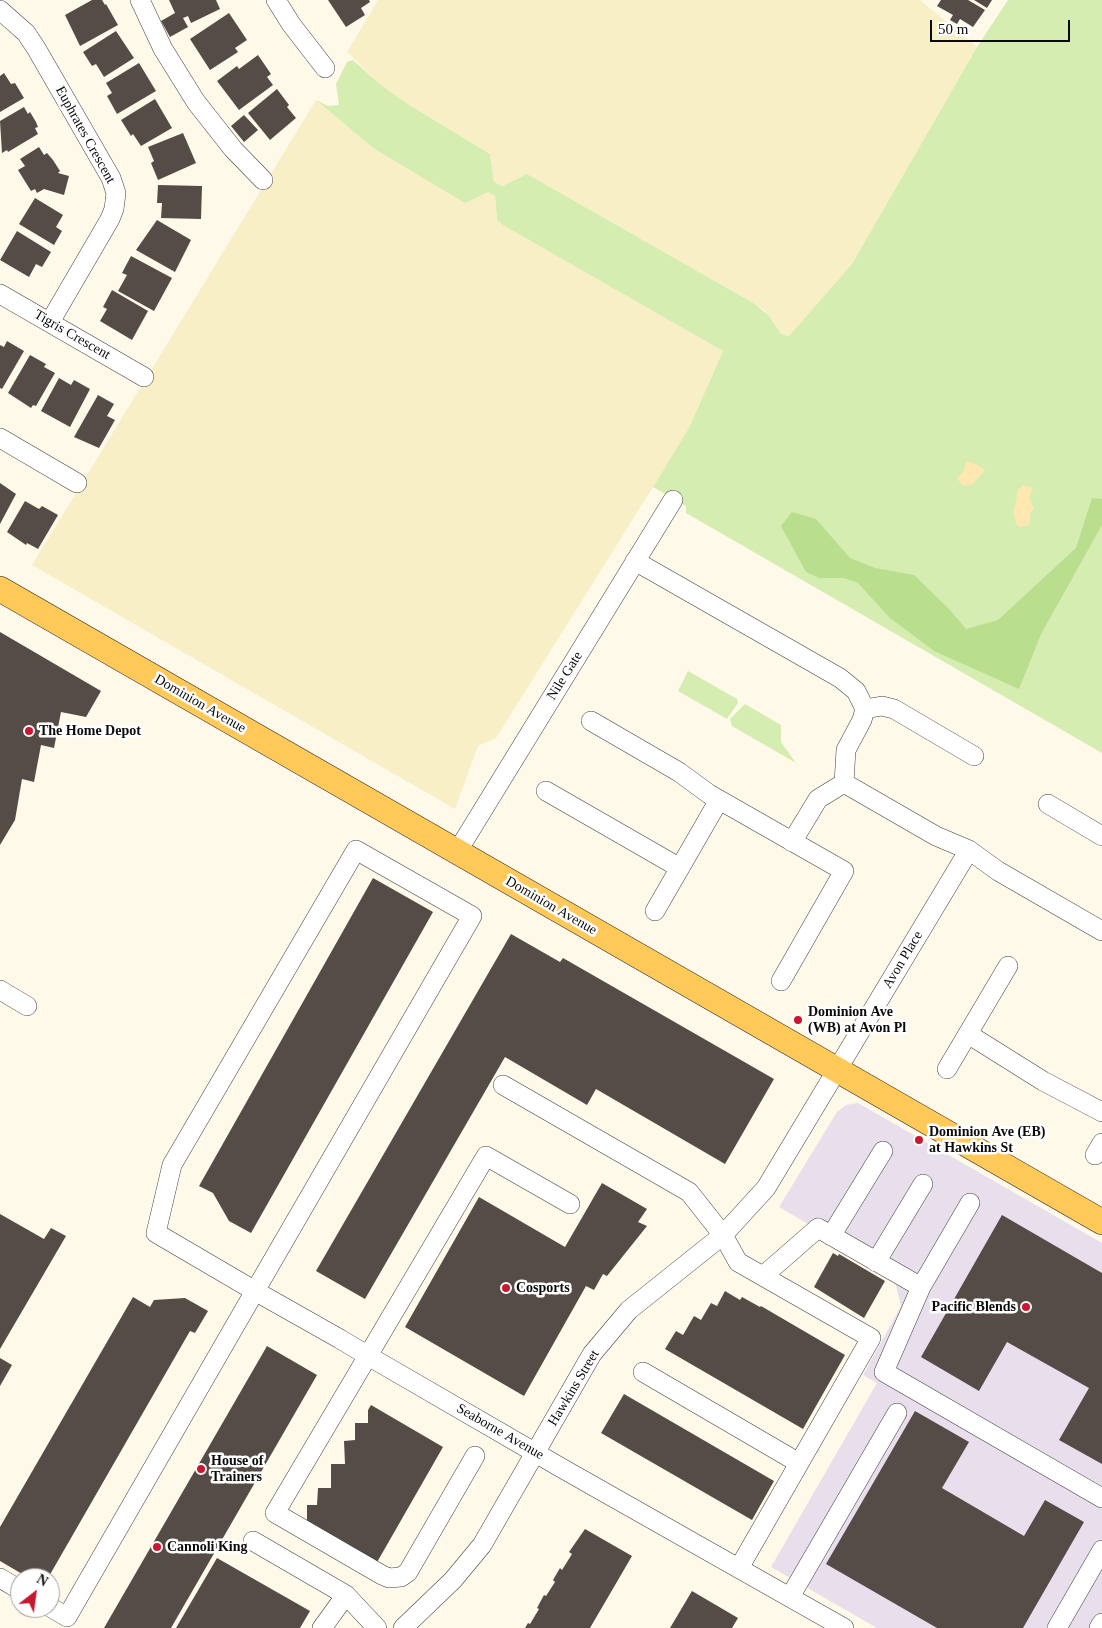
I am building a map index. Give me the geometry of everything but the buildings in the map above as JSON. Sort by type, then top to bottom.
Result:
[{"type":"main road","name":"Dominion Avenue","points":[[0,589],[1102,1222]]},
{"type":"street","points":[[140,0],[163,49],[196,102],[233,149],[263,180]]},
{"type":"street","points":[[276,0],[291,24],[325,68]]},
{"type":"street","name":"Euphrates Crescent","points":[[0,10],[26,33],[36,48],[111,178],[116,194],[114,209],[110,219],[50,322]]},
{"type":"street","name":"Tigris Crescent","points":[[0,294],[144,377]]},
{"type":"street","points":[[0,438],[77,483]]},
{"type":"street","name":"Nile Gate","points":[[457,852],[673,500]]},
{"type":"street","points":[[636,561],[840,678],[856,691],[865,709],[862,720],[846,750],[844,783]]},
{"type":"street","points":[[865,709],[882,706],[894,709],[974,756]]},
{"type":"street","points":[[591,721],[680,772],[719,800],[844,871],[781,981]]},
{"type":"street","points":[[792,842],[818,799],[844,783]]},
{"type":"street","points":[[844,783],[936,836],[969,850],[998,871],[1102,931]]},
{"type":"street","points":[[546,791],[680,868]]},
{"type":"street","points":[[655,911],[719,800]]},
{"type":"street","points":[[1048,804],[1102,836]]},
{"type":"street","name":"Seaborne Avenue","points":[[255,1291],[472,916],[356,850],[172,1165],[156,1234],[536,1453],[844,1628]]},
{"type":"street","name":"Avon Place","points":[[837,1071],[969,850]]},
{"type":"street","points":[[947,1069],[1008,966]]},
{"type":"street","points":[[0,990],[26,1006]]},
{"type":"street","points":[[968,1034],[1043,1082],[1102,1112]]},
{"type":"street","name":"Hawkins Street","points":[[403,1628],[452,1580],[482,1545],[592,1354],[629,1310],[723,1235],[766,1188],[837,1071]]},
{"type":"street","points":[[504,1085],[688,1192],[723,1235],[738,1262],[871,1338],[739,1568]]},
{"type":"street","points":[[831,1236],[883,1151]]},
{"type":"street","points":[[475,1456],[408,1572],[401,1577],[389,1578],[382,1575],[275,1513],[370,1357],[486,1156],[570,1204]]},
{"type":"street","points":[[876,1262],[923,1184]]},
{"type":"street","points":[[970,1203],[921,1287],[884,1372],[1102,1498]]},
{"type":"street","points":[[763,1276],[818,1228],[921,1287]]},
{"type":"street","points":[[60,1613],[67,1617],[255,1291]]},
{"type":"street","points":[[643,1372],[800,1463]]},
{"type":"street","points":[[790,1597],[897,1413]]},
{"type":"street","points":[[253,1541],[346,1595],[377,1628]]},
{"type":"street","points":[[1057,1628],[1102,1550]]},
{"type":"street","points":[[322,1628],[346,1595]]},
{"type":"street","points":[[1099,1628],[1102,1623]]},
{"type":"shaded area","points":[[378,0],[920,0],[977,47],[852,264],[789,336],[781,334],[764,310],[755,304],[527,174],[501,186],[494,182],[490,154],[406,103],[381,85],[347,52]]},
{"type":"shaded area","points":[[316,100],[373,148],[465,202],[487,191],[495,196],[497,220],[723,351],[689,428],[653,487],[496,738],[478,746],[455,809],[32,565]]},
{"type":"shaded area","points":[[858,1103],[1102,1243],[1102,1628],[877,1628],[771,1567],[877,1383],[863,1375],[901,1306],[894,1278],[887,1270],[779,1207],[837,1112],[846,1105]]},
{"type":"green space","points":[[1008,0],[1102,0],[1102,753],[686,513],[686,506],[653,487],[689,428],[723,351],[503,225],[497,220],[495,196],[488,192],[465,203],[373,148],[316,100],[328,106],[339,105],[336,84],[347,62],[353,60],[381,85],[406,103],[490,154],[494,182],[502,186],[527,174],[755,304],[769,316],[781,334],[789,336],[852,264],[977,47]]},
{"type":"green space","points":[[1092,498],[1102,499],[1102,525],[1041,634],[1019,689],[934,651],[890,618],[858,583],[844,578],[819,578],[806,572],[781,526],[792,512],[816,519],[850,558],[875,568],[914,575],[950,610],[966,629],[998,620],[1076,548]]},
{"type":"green space","points":[[688,671],[737,699],[738,703],[727,719],[678,691]]},
{"type":"green space","points":[[745,704],[781,725],[781,742],[796,763],[732,726],[730,719]]},
{"type":"sand","points":[[966,461],[978,465],[985,470],[973,484],[964,486],[957,479],[964,471]]},
{"type":"sand","points":[[1023,485],[1033,488],[1029,498],[1034,508],[1030,514],[1030,524],[1020,527],[1016,524],[1014,512],[1018,490]]},
{"type":"place","name":"The Home Depot","points":[[29,731]]},
{"type":"place","name":"Dominion Ave (WB) at Avon Pl","points":[[798,1020]]},
{"type":"place","name":"Dominion Ave (EB) at Hawkins St","points":[[919,1140]]},
{"type":"place","name":"Cosports","points":[[506,1288]]},
{"type":"place","name":"Pacific Blends","points":[[1026,1307]]},
{"type":"place","name":"House of Trainers","points":[[201,1469]]},
{"type":"place","name":"Cannoli King","points":[[157,1547]]}]
